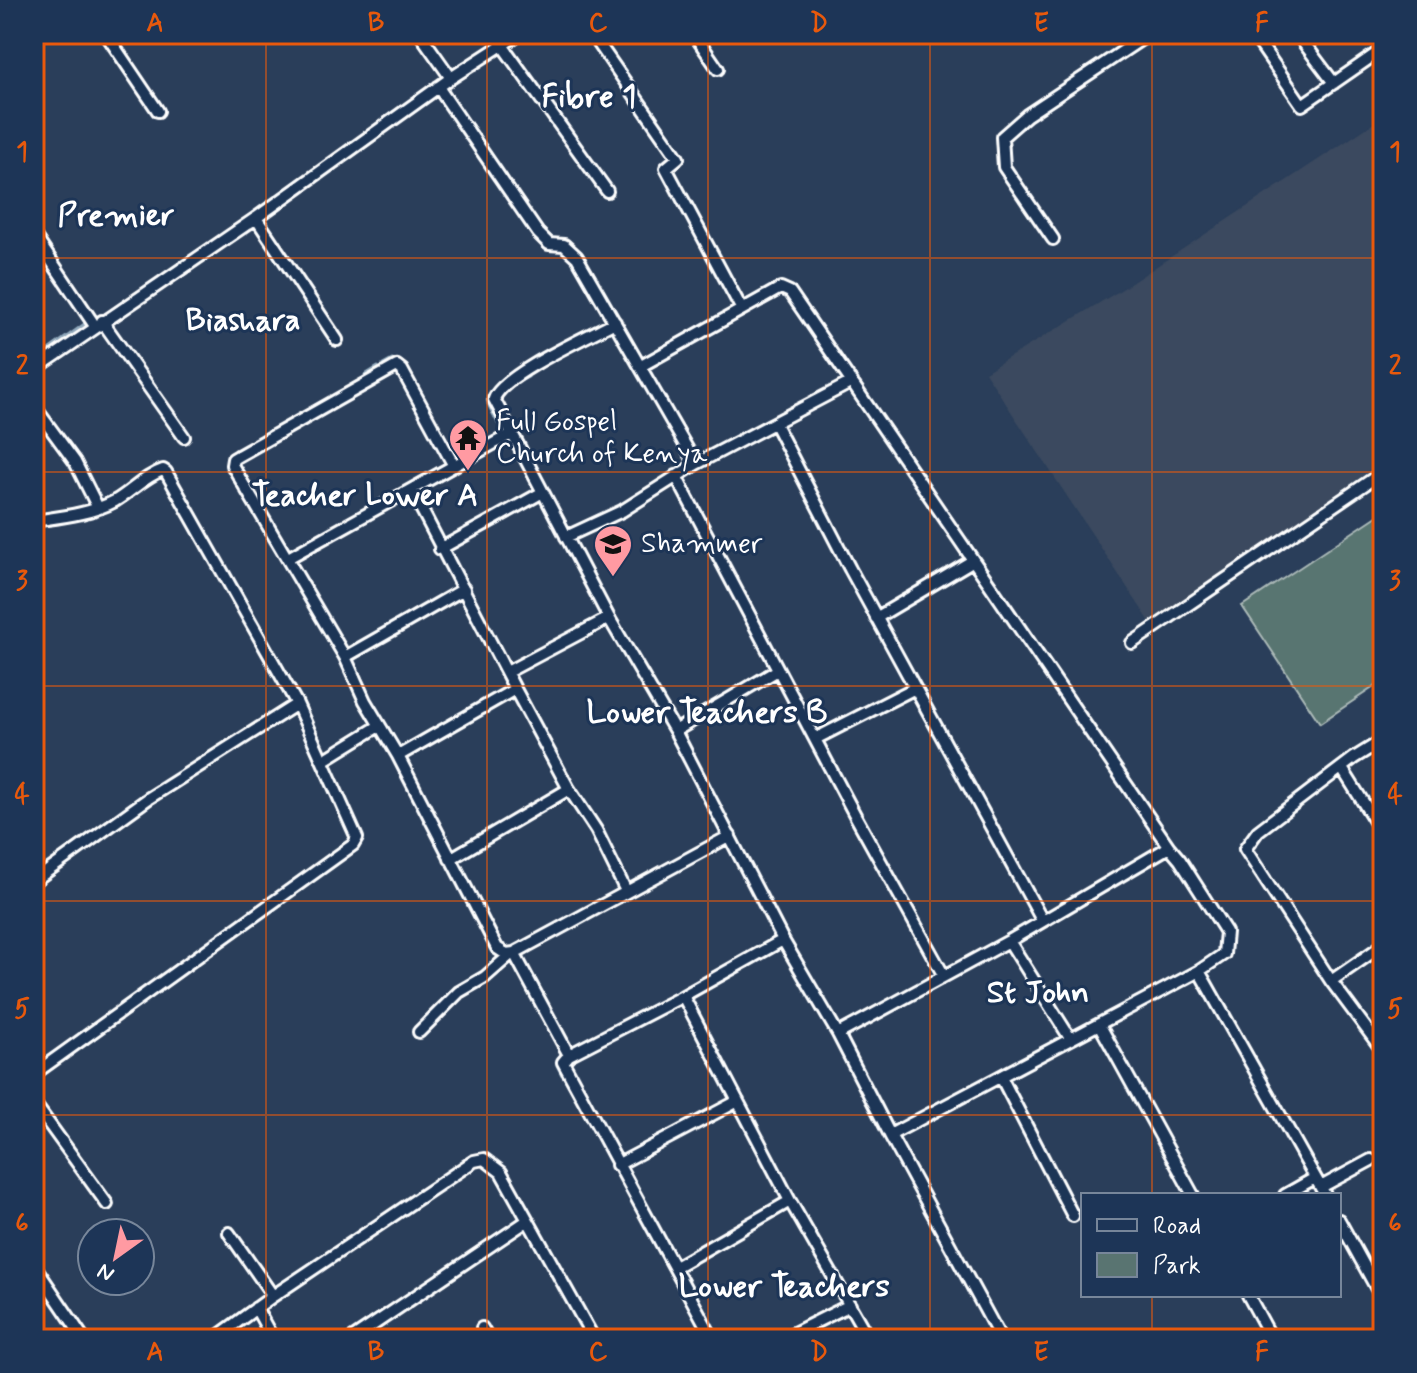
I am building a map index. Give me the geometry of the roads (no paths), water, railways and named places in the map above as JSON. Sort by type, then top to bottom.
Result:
[{"type":"street","points":[[106,34],[158,111]]},
{"type":"street","points":[[420,34],[451,78]]},
{"type":"street","points":[[35,368],[256,218],[451,78],[519,34]]},
{"type":"street","points":[[592,34],[678,158],[666,168],[741,308]]},
{"type":"street","points":[[694,34],[718,69]]},
{"type":"street","points":[[1053,239],[1004,167],[1002,137],[1027,115],[1149,34]]},
{"type":"street","points":[[1253,34],[1302,105],[1383,49]]},
{"type":"street","points":[[1297,34],[1334,83]]},
{"type":"street","points":[[502,45],[607,191]]},
{"type":"street","points":[[438,87],[538,233],[549,244],[564,245],[577,257],[696,464]]},
{"type":"street","points":[[256,218],[337,340]]},
{"type":"street","points":[[34,235],[184,437]]},
{"type":"street","points":[[641,366],[741,308],[777,290],[786,289],[805,311],[1226,932],[1224,954],[1199,971],[890,1135]]},
{"type":"street","points":[[615,322],[502,385],[494,399],[609,618],[675,731],[783,940],[838,1034],[1001,1339]]},
{"type":"street","points":[[454,466],[397,366],[233,459],[232,465],[345,657],[497,948],[512,954],[569,1055]]},
{"type":"street","points":[[566,537],[622,511],[696,464],[852,382]]},
{"type":"street","points":[[34,406],[75,462],[98,508]]},
{"type":"street","points":[[775,424],[876,618],[1042,920]]},
{"type":"street","points":[[288,558],[511,434]]},
{"type":"street","points":[[34,521],[98,508],[154,473],[166,472],[297,704],[356,832],[356,842],[34,1074]]},
{"type":"street","points":[[1132,643],[1383,472]]},
{"type":"street","points":[[676,476],[944,976]]},
{"type":"street","points":[[412,491],[440,549],[569,789],[596,830],[626,891]]},
{"type":"street","points":[[440,549],[543,492]]},
{"type":"street","points":[[876,618],[972,561]]},
{"type":"street","points":[[345,657],[464,589]]},
{"type":"street","points":[[507,672],[609,618]]},
{"type":"street","points":[[675,731],[778,670]]},
{"type":"street","points":[[815,739],[915,688]]},
{"type":"street","points":[[398,756],[515,689]]},
{"type":"street","points":[[34,881],[149,798],[297,704]]},
{"type":"street","points":[[324,760],[379,726]]},
{"type":"street","points":[[1383,740],[1354,758],[1343,770],[1258,831],[1245,849],[1331,981],[1383,1051]]},
{"type":"street","points":[[1343,770],[1383,834]]},
{"type":"street","points":[[450,859],[569,789]]},
{"type":"street","points":[[419,1032],[459,992],[485,977],[512,954],[730,836]]},
{"type":"street","points":[[838,1034],[1009,941],[1169,847]]},
{"type":"street","points":[[713,1339],[563,1068],[563,1062],[569,1055],[783,940]]},
{"type":"street","points":[[1009,941],[1070,1038]]},
{"type":"street","points":[[1331,981],[1383,945]]},
{"type":"street","points":[[1199,971],[1320,1187]]},
{"type":"street","points":[[683,996],[790,1201],[869,1339]]},
{"type":"street","points":[[1099,1024],[1192,1193]]},
{"type":"street","points":[[1001,1077],[1073,1216]]},
{"type":"street","points":[[617,1165],[738,1101]]},
{"type":"street","points":[[34,1103],[107,1204]]},
{"type":"street","points":[[214,1339],[474,1161],[484,1159],[501,1172],[594,1339]]},
{"type":"street","points":[[1294,1193],[1320,1187],[1371,1160]]},
{"type":"street","points":[[675,1267],[790,1201]]},
{"type":"street","points":[[352,1339],[527,1221]]},
{"type":"street","points":[[1341,1223],[1380,1287],[1383,1300]]},
{"type":"street","points":[[229,1233],[273,1296]]},
{"type":"street","points":[[34,1265],[84,1339]]},
{"type":"street","points":[[1249,1297],[1272,1339]]},
{"type":"street","points":[[782,1339],[850,1305]]},
{"type":"street","points":[[256,1308],[273,1339]]},
{"type":"street","points":[[482,1328],[488,1339]]},
{"type":"waterway","points":[[36,359],[86,323]]},
{"type":"waterway","points":[[383,365],[392,360]]},
{"type":"waterway","points":[[365,375],[378,367]]},
{"type":"waterway","points":[[512,385],[528,377]]},
{"type":"waterway","points":[[488,396],[488,404],[502,431]]},
{"type":"waterway","points":[[503,443],[509,442],[534,485]]},
{"type":"waterway","points":[[661,696],[676,720]]},
{"type":"waterway","points":[[682,732],[704,775]]},
{"type":"waterway","points":[[706,778],[710,785]]},
{"type":"waterway","points":[[711,788],[719,805]]},
{"type":"waterway","points":[[721,809],[732,827]]},
{"type":"waterway","points":[[734,831],[743,850]]},
{"type":"waterway","points":[[745,854],[749,863]]},
{"type":"waterway","points":[[779,920],[784,930]]},
{"type":"waterway","points":[[558,1058],[557,1065],[562,1075]]},
{"type":"waterway","points":[[865,1075],[893,1128]]},
{"type":"waterway","points":[[566,1081],[588,1119]]},
{"type":"waterway","points":[[592,1126],[597,1137]]},
{"type":"waterway","points":[[762,1135],[782,1172]]},
{"type":"waterway","points":[[601,1142],[614,1167]]},
{"type":"waterway","points":[[616,1171],[620,1179]]},
{"type":"waterway","points":[[784,1178],[788,1186]]},
{"type":"waterway","points":[[624,1186],[639,1215]]},
{"type":"place","name":"Full Gospel Church of Kenya","points":[[468,472]]},
{"type":"place","name":"Shammer","points":[[613,578]]},
{"type":"district","name":"Fibre 1","points":[[589,97]]},
{"type":"district","name":"Premier","points":[[116,216]]},
{"type":"district","name":"Biashara","points":[[243,321]]},
{"type":"district","name":"Teacher Lower A","points":[[365,496]]},
{"type":"district","name":"Lower Teachers B","points":[[707,713]]},
{"type":"district","name":"St John","points":[[1038,993]]},
{"type":"district","name":"Lower Teachers","points":[[784,1287]]}]
